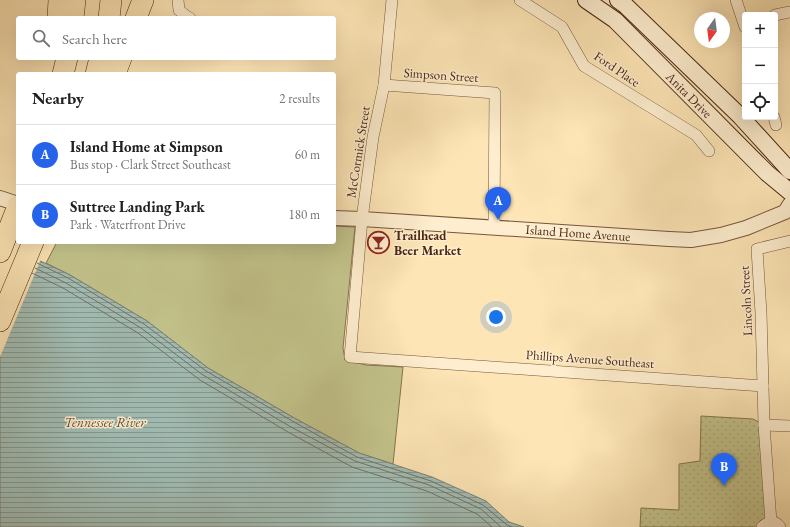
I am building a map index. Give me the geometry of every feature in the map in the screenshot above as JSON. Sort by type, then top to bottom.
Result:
[{"type":"highway","points":[[137,16],[143,0]]},
{"type":"highway","points":[[50,72],[53,60]]},
{"type":"highway","points":[[64,72],[66,60]]},
{"type":"highway","points":[[96,72],[100,60]]},
{"type":"highway","points":[[116,72],[120,60]]},
{"type":"highway","points":[[0,252],[16,210]]},
{"type":"highway","points":[[0,322],[32,244]]},
{"type":"highway","points":[[23,267],[37,244]]},
{"type":"main road","name":"Anita Drive","points":[[586,0],[615,20],[767,173],[790,192]]},
{"type":"main road","name":"Anita Drive","points":[[618,0],[684,61],[740,116],[790,171]]},
{"type":"street","points":[[178,0],[179,10],[186,16]]},
{"type":"street","name":"McCormick Street","points":[[350,357],[362,219],[373,137],[384,85],[392,0]]},
{"type":"street","name":"Ford Place","points":[[520,0],[562,27],[584,66],[696,135],[709,151]]},
{"type":"street","points":[[736,0],[742,18]]},
{"type":"street","points":[[778,14],[790,12]]},
{"type":"street","name":"Simpson Street","points":[[384,85],[495,93],[494,227]]},
{"type":"street","points":[[0,198],[16,204]]},
{"type":"street","name":"Island Home Avenue","points":[[336,218],[494,227],[669,240],[691,240],[721,235],[746,228],[785,212],[790,204]]},
{"type":"street","name":"Lincoln Street","points":[[763,386],[757,249],[790,241]]},
{"type":"street","name":"Phillips Avenue Southeast","points":[[350,357],[763,386]]},
{"type":"street","points":[[763,386],[764,425],[771,525]]},
{"type":"street","points":[[764,425],[790,426]]},
{"type":"green space","points":[[336,226],[355,227],[343,348],[345,360],[366,365],[403,367],[393,464],[359,453],[296,419],[208,368],[147,321],[70,275],[46,263],[56,244],[336,244]]},
{"type":"green space","points":[[701,416],[753,419],[764,425],[771,522],[780,527],[640,527],[641,508],[679,510],[679,464],[700,461]]},
{"type":"water","name":"Tennessee River","points":[[0,242],[70,275],[147,321],[208,368],[296,419],[359,453],[432,477],[486,501],[509,522],[524,527],[0,527]]},
{"type":"pier","points":[[0,240],[41,259],[0,357]]},
{"type":"place","name":"Island Home at Simpson","points":[[498,220]]},
{"type":"place","name":"Trailhead Beer Market","points":[[379,242]]},
{"type":"place","name":"Suttree Landing Park","points":[[724,486]]}]
